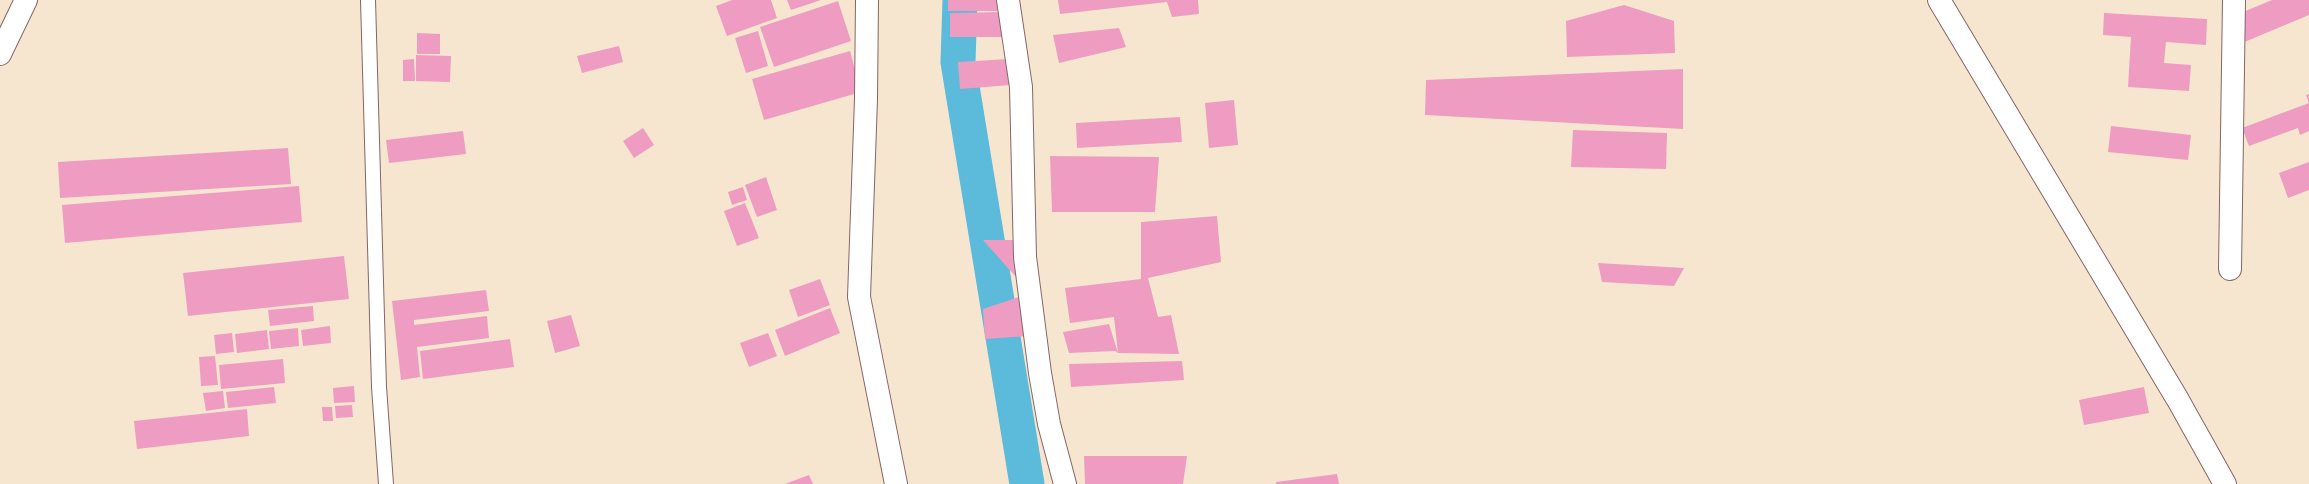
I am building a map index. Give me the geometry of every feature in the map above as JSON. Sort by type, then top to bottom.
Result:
[{"type":"street","points":[[0,54],[26,0]]},
{"type":"street","points":[[867,0],[866,99],[858,297],[896,484]]},
{"type":"street","points":[[1008,0],[1021,87],[1025,257],[1040,373],[1049,424],[1066,484]]},
{"type":"street","points":[[1939,0],[2178,400],[2225,484]]},
{"type":"street","points":[[2230,268],[2234,0]]},
{"type":"lane","points":[[368,0],[379,387],[386,484]]},
{"type":"building","points":[[732,0],[771,0],[777,18],[727,36],[716,6]]},
{"type":"building","points":[[787,0],[821,0],[791,10]]},
{"type":"building","points":[[948,0],[1003,0],[1002,11],[948,11]]},
{"type":"building","points":[[1058,0],[1198,0],[1199,14],[1172,17],[1167,2],[1060,14]]},
{"type":"building","points":[[2272,0],[2309,0],[2309,15],[2242,43],[2231,17]]},
{"type":"building","points":[[838,1],[851,41],[774,67],[760,27]]},
{"type":"building","points":[[1624,5],[1674,21],[1675,53],[1567,57],[1566,21]]},
{"type":"building","points":[[1006,12],[1006,37],[950,37],[950,13]]},
{"type":"building","points":[[2104,13],[2207,19],[2206,45],[2166,42],[2164,63],[2191,65],[2189,91],[2128,87],[2131,37],[2103,35]]},
{"type":"building","points":[[1119,28],[1126,47],[1059,63],[1053,35]]},
{"type":"building","points":[[758,31],[768,66],[746,73],[735,38]]},
{"type":"building","points":[[417,33],[440,34],[440,54],[417,54]]},
{"type":"building","points":[[619,46],[623,62],[582,73],[577,56]]},
{"type":"building","points":[[850,51],[861,92],[764,120],[752,79]]},
{"type":"building","points":[[416,55],[451,56],[450,82],[416,81]]},
{"type":"building","points":[[414,59],[415,81],[403,81],[403,60]]},
{"type":"building","points":[[1009,59],[1010,85],[960,89],[958,62]]},
{"type":"building","points":[[1683,69],[1683,129],[1425,115],[1426,80]]},
{"type":"building","points":[[2309,94],[2309,103],[2306,95]]},
{"type":"building","points":[[1234,100],[1238,145],[1209,148],[1205,103]]},
{"type":"building","points":[[2309,103],[2309,131],[2300,135],[2298,128],[2249,146],[2242,128]]},
{"type":"building","points":[[1180,117],[1182,142],[1077,148],[1076,123]]},
{"type":"building","points":[[2111,126],[2191,135],[2188,160],[2108,152]]},
{"type":"building","points":[[643,128],[654,145],[634,158],[623,141]]},
{"type":"building","points":[[1573,130],[1667,133],[1666,169],[1571,167]]},
{"type":"building","points":[[463,131],[466,154],[389,163],[386,140]]},
{"type":"building","points":[[288,148],[291,184],[60,198],[58,162]]},
{"type":"building","points":[[1050,156],[1159,157],[1155,212],[1052,212]]},
{"type":"building","points":[[2309,162],[2309,190],[2288,198],[2279,173]]},
{"type":"building","points":[[766,177],[777,210],[757,217],[745,185]]},
{"type":"building","points":[[299,186],[302,222],[65,243],[62,205]]},
{"type":"building","points":[[743,187],[747,200],[732,205],[728,192]]},
{"type":"building","points":[[745,203],[759,238],[737,246],[724,211]]},
{"type":"building","points":[[1217,216],[1221,262],[1148,278],[1158,317],[1171,315],[1179,354],[1118,353],[1114,317],[1070,323],[1065,288],[1141,279],[1141,222]]},
{"type":"building","points":[[983,240],[1014,240],[1024,286]]},
{"type":"building","points":[[344,256],[349,299],[188,316],[183,273]]},
{"type":"building","points":[[1598,263],[1684,268],[1674,286],[1602,282]]},
{"type":"building","points":[[820,279],[830,305],[798,317],[789,290]]},
{"type":"building","points":[[486,290],[489,311],[414,320],[414,325],[487,316],[489,338],[417,347],[420,377],[401,380],[392,301]]},
{"type":"building","points":[[1025,295],[1028,336],[985,339],[983,309]]},
{"type":"building","points":[[313,306],[314,321],[270,326],[268,310]]},
{"type":"building","points":[[830,308],[840,333],[785,356],[775,330]]},
{"type":"building","points":[[571,315],[580,346],[555,353],[547,321]]},
{"type":"building","points":[[1109,324],[1118,353],[1115,351],[1069,353],[1063,332]]},
{"type":"building","points":[[330,326],[331,343],[303,346],[301,330]]},
{"type":"building","points":[[298,328],[299,346],[271,349],[269,331]]},
{"type":"building","points":[[267,330],[269,349],[237,353],[235,334]]},
{"type":"building","points":[[232,333],[234,352],[216,354],[214,335]]},
{"type":"building","points":[[768,333],[777,356],[749,367],[740,343]]},
{"type":"building","points":[[510,339],[514,367],[423,379],[420,351]]},
{"type":"building","points":[[215,356],[218,385],[201,386],[199,357]]},
{"type":"building","points":[[283,359],[285,383],[221,389],[219,365]]},
{"type":"building","points":[[1182,361],[1184,380],[1071,387],[1069,364]]},
{"type":"building","points":[[354,386],[355,402],[334,403],[333,388]]},
{"type":"building","points":[[274,387],[276,403],[228,408],[226,392]]},
{"type":"building","points":[[2144,387],[2149,413],[2084,425],[2079,400]]},
{"type":"building","points":[[223,391],[225,408],[206,411],[203,393]]},
{"type":"building","points":[[352,405],[353,417],[336,418],[335,406]]},
{"type":"building","points":[[322,407],[332,407],[333,421],[323,421]]},
{"type":"building","points":[[247,409],[249,436],[137,449],[134,421]]},
{"type":"building","points":[[1084,456],[1187,456],[1183,484],[1085,484]]},
{"type":"building","points":[[1337,474],[1339,484],[1276,484],[1276,482]]},
{"type":"building","points":[[809,475],[813,484],[785,484]]},
{"type":"waterway","points":[[960,0],[958,62],[1027,484]]}]
